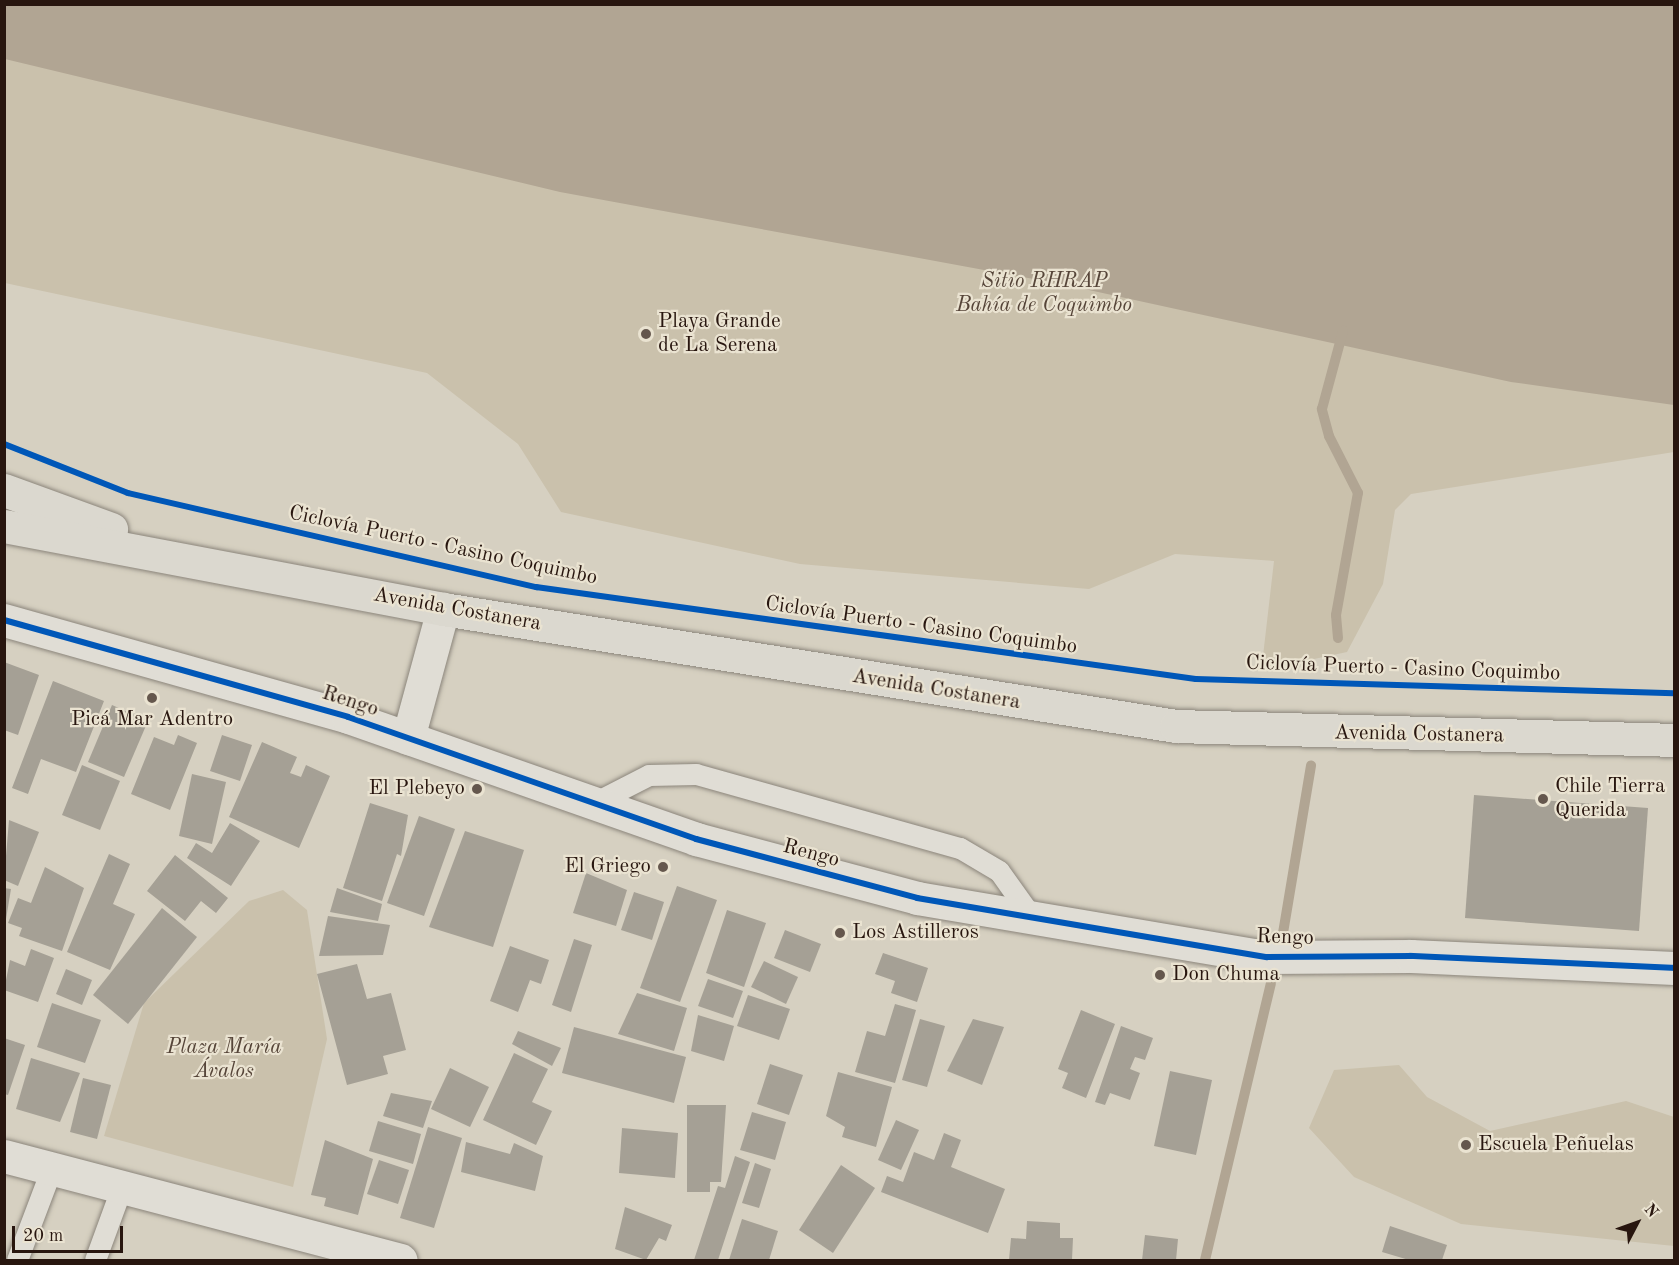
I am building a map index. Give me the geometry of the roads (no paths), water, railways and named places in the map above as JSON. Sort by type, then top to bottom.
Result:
[{"type":"main road","name":"Avenida Costanera","points":[[4,490],[206,563]]},
{"type":"main road","name":"Avenida Costanera","points":[[4,526],[443,609],[1176,726],[1674,740]]},
{"type":"street","points":[[408,738],[443,609]]},
{"type":"street","name":"Rengo","points":[[4,620],[100,642],[408,738],[592,804],[802,870],[1034,920],[1267,957],[1411,956],[1674,968]]},
{"type":"street","points":[[4,1156],[121,1189],[395,1260]]},
{"type":"lane","points":[[592,804],[649,775],[696,774],[960,848],[999,871],[1034,920]]},
{"type":"lane","points":[[17,1260],[51,1170]]},
{"type":"lane","points":[[95,1260],[121,1189]]},
{"type":"waterway","points":[[1338,638],[1336,615],[1358,493],[1329,436],[1322,409],[1343,331]]},
{"type":"waterway","points":[[1282,939],[1311,765]]},
{"type":"waterway","points":[[1205,1260],[1271,984]]},
{"type":"place","name":"Playa Grande de La Serena","points":[[646,334]]},
{"type":"place","name":"Picá Mar Adentro","points":[[152,698]]},
{"type":"place","name":"El Plebeyo","points":[[477,789]]},
{"type":"place","name":"Chile Tierra Querida","points":[[1543,799]]},
{"type":"place","name":"El Griego","points":[[663,867]]},
{"type":"place","name":"Los Astilleros","points":[[840,933]]},
{"type":"place","name":"Don Chuma","points":[[1160,975]]},
{"type":"place","name":"Escuela Peñuelas","points":[[1466,1145]]},
{"type":"park label","name":"Sitio RHRAP Bahía de Coquimbo","points":[[1044,294]]},
{"type":"park label","name":"Plaza María Ávalos","points":[[224,1060]]}]
